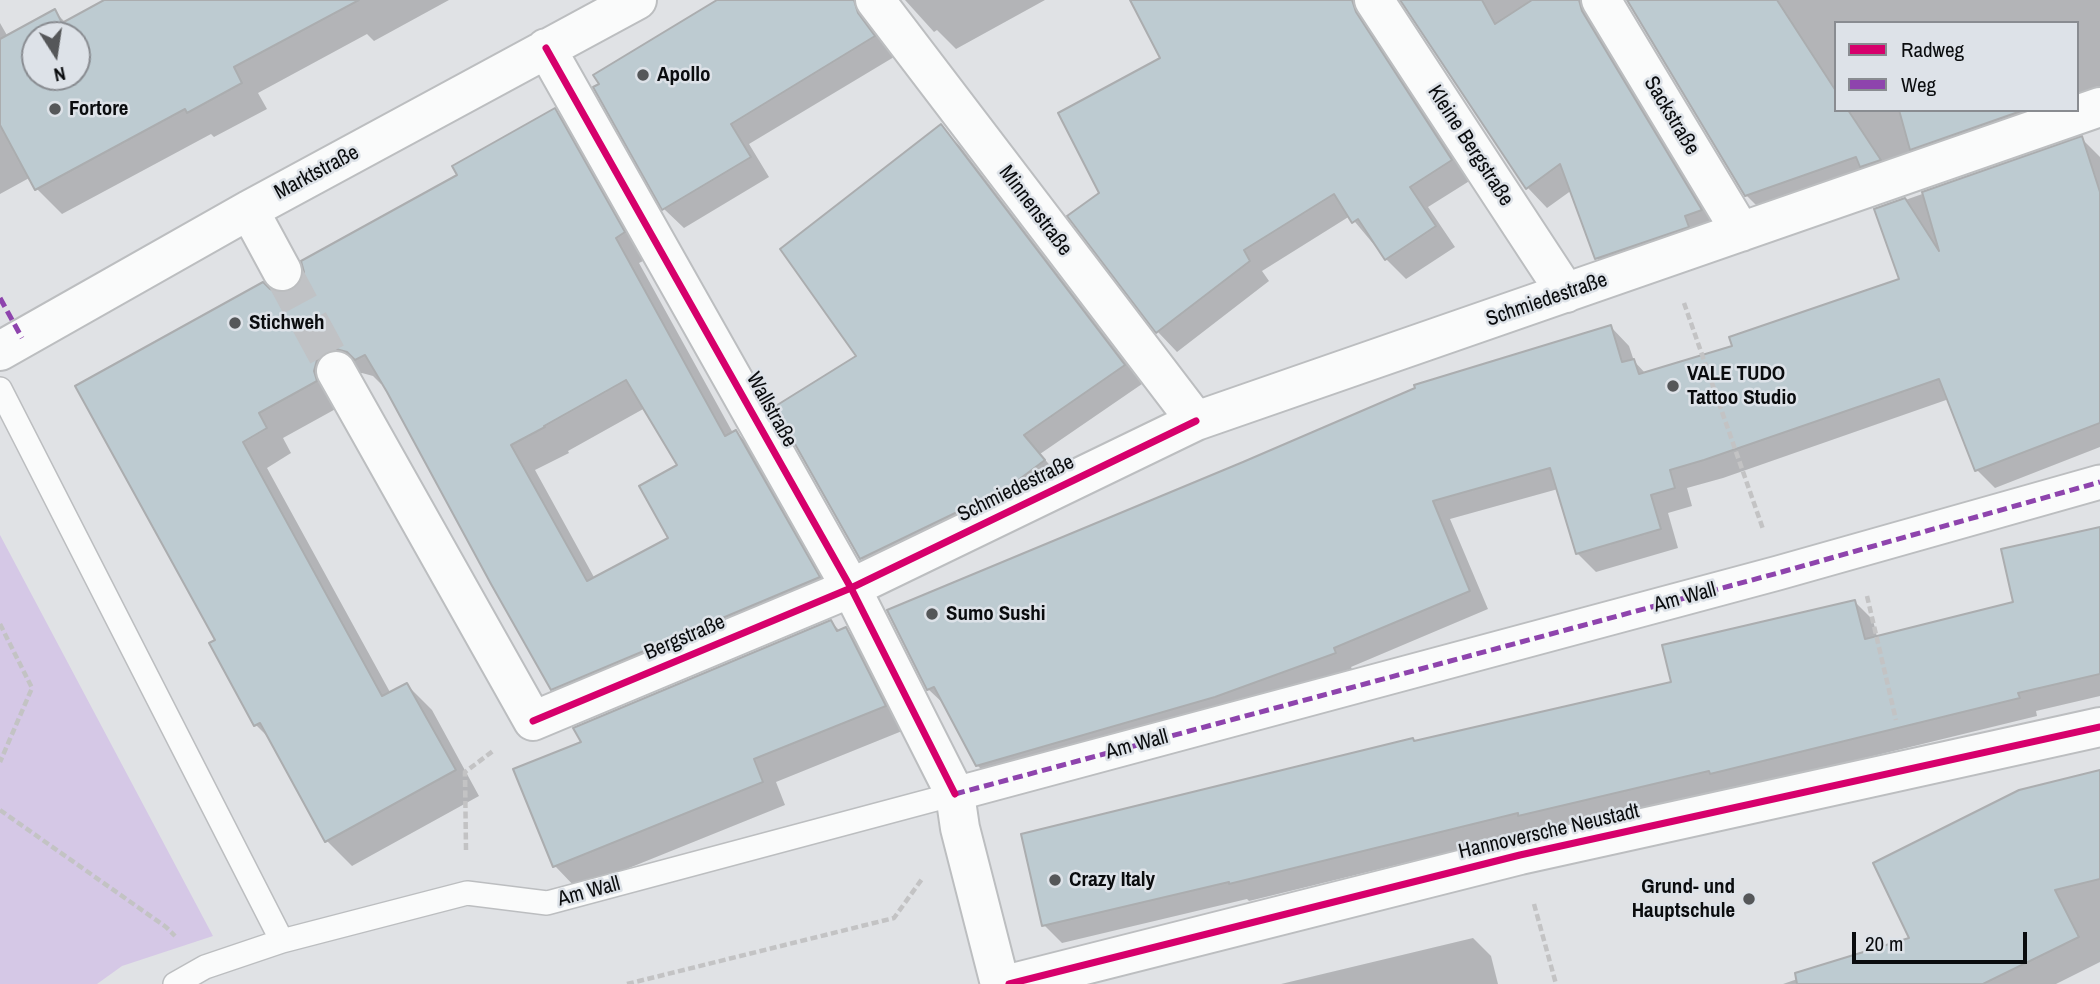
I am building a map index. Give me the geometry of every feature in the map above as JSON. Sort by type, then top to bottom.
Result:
[{"type":"street","name":"Marktstraße","points":[[0,351],[249,210],[637,0]]},
{"type":"street","name":"Minnenstraße","points":[[875,0],[1196,421]]},
{"type":"street","name":"Kleine Bergstraße","points":[[1374,0],[1566,293]]},
{"type":"street","name":"Sackstraße","points":[[1601,0],[1741,232]]},
{"type":"street","name":"Wallstraße","points":[[546,48],[851,589],[957,811],[1000,984]]},
{"type":"street","name":"Schmiedestraße","points":[[851,589],[1196,421],[2100,107]]},
{"type":"street","points":[[249,210],[282,271]]},
{"type":"street","points":[[336,371],[533,721]]},
{"type":"street","name":"Am Wall","points":[[957,811],[1856,550],[2100,482]]},
{"type":"street","name":"Bergstraße","points":[[533,721],[851,589]]},
{"type":"street","name":"Hannoversche Neustadt","points":[[1009,984],[1520,855],[2100,727]]},
{"type":"lane","points":[[0,389],[282,942]]},
{"type":"lane","name":"Am Wall","points":[[175,984],[205,967],[282,942],[467,893],[547,903],[957,811]]},
{"type":"path","points":[[1669,257],[1778,573]]},
{"type":"path","points":[[1856,550],[1908,769]]},
{"type":"path","points":[[0,624],[32,688],[0,762]]},
{"type":"path","points":[[467,893],[465,772],[533,721]]},
{"type":"path","points":[[0,810],[166,928],[205,967]]},
{"type":"path","points":[[627,984],[894,918],[957,811]]},
{"type":"path","points":[[1520,855],[1556,984]]},
{"type":"shaded area","points":[[0,535],[213,936],[122,966],[97,984],[0,984]]},
{"type":"building","points":[[104,0],[359,0],[234,67],[242,83],[187,113],[185,109],[35,190],[0,125],[0,39],[21,28],[21,91],[91,91],[91,21],[66,21]]},
{"type":"building","points":[[717,0],[854,0],[858,13],[875,36],[731,124],[751,157],[662,210],[593,87],[599,84],[593,75]]},
{"type":"building","points":[[1130,0],[1352,0],[1356,12],[1452,160],[1410,187],[1436,226],[1385,260],[1358,219],[1352,223],[1334,194],[1244,250],[1250,261],[1156,333],[1067,216],[1099,193],[1058,113],[1160,58]]},
{"type":"building","points":[[1400,0],[1482,0],[1495,24],[1532,0],[1579,0],[1582,11],[1702,210],[1685,216],[1689,227],[1595,259],[1560,164],[1526,189]]},
{"type":"building","points":[[1627,0],[1777,0],[1834,88],[1834,112],[1849,112],[1881,160],[1860,167],[1856,157],[1745,196]]},
{"type":"building","points":[[55,9],[61,21],[33,21]]},
{"type":"building","points":[[555,108],[625,232],[616,238],[725,436],[736,430],[820,577],[551,690],[365,355],[355,360],[347,352],[336,349],[326,352],[317,360],[314,371],[317,381],[259,413],[267,428],[243,442],[382,696],[407,683],[456,770],[325,842],[260,723],[254,726],[209,643],[215,640],[75,386],[263,282],[270,289],[281,293],[293,290],[301,282],[304,272],[301,261],[457,175],[452,166]],"holes":[[[626,380],[677,465],[639,486],[668,538],[587,581],[511,445]]]},
{"type":"building","points":[[1900,112],[2018,112],[1910,150]]},
{"type":"building","points":[[941,124],[1125,365],[1024,435],[1045,460],[1009,487],[860,559],[774,407],[856,356],[780,249]]},
{"type":"building","points":[[2082,136],[2100,192],[2100,423],[1975,471],[1939,379],[1670,470],[1675,488],[1651,495],[1661,529],[1576,554],[1550,468],[1433,501],[1470,591],[1334,648],[1336,653],[1215,697],[976,766],[934,687],[927,690],[887,610],[1243,462],[1415,388],[1414,385],[1611,325],[1622,362],[1634,359],[1639,374],[1732,346],[1729,337],[1899,279],[1874,209],[1905,198],[1939,251],[1922,192]]},
{"type":"building","points":[[2100,527],[2100,674],[2018,693],[2020,698],[1710,774],[1709,771],[1518,816],[1518,813],[1229,884],[1042,926],[1021,834],[1413,738],[1414,741],[1671,682],[1662,645],[1855,600],[1865,639],[2013,602],[2001,549]]},
{"type":"building","points":[[831,620],[837,631],[846,627],[886,706],[754,759],[763,782],[553,867],[513,769],[581,742],[573,728]]},
{"type":"building","points":[[2100,770],[2100,879],[2055,890],[2079,937],[1983,984],[1797,984],[1795,973],[1909,938],[1873,863],[2019,790]]},
{"type":"tunnel","points":[[282,271],[336,371]]},
{"type":"marked path","points":[[0,298],[22,338]]},
{"type":"marked path","points":[[955,794],[1778,573],[2100,482]]},
{"type":"cycle path","points":[[546,48],[851,588],[955,794]]},
{"type":"cycle path","points":[[533,721],[851,588],[1196,421]]},
{"type":"cycle path","points":[[1009,984],[1520,855],[2100,727]]},
{"type":"place","name":"Apollo","points":[[643,75]]},
{"type":"place","name":"Fortore","points":[[55,109]]},
{"type":"place","name":"Stichweh","points":[[235,323]]},
{"type":"place","name":"VALE TUDO Tattoo Studio","points":[[1673,386]]},
{"type":"place","name":"Sumo Sushi","points":[[932,614]]},
{"type":"place","name":"Crazy Italy","points":[[1055,880]]},
{"type":"place","name":"Grund- und Hauptschule","points":[[1749,899]]}]
